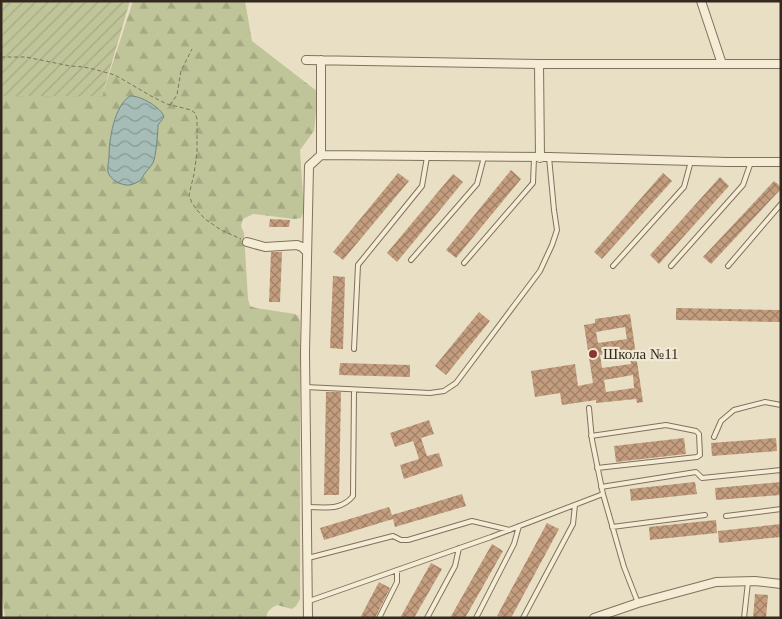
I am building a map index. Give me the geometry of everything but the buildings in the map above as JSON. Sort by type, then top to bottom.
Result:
[{"type":"street","points":[[701,1],[722,64]]},
{"type":"street","points":[[306,60],[539,64],[781,64]]},
{"type":"street","points":[[321,60],[321,156]]},
{"type":"street","points":[[537,158],[539,64]]},
{"type":"street","points":[[308,618],[305,353],[309,166],[321,156],[549,157],[781,162]]},
{"type":"street","points":[[247,242],[265,246],[297,245],[307,252]]},
{"type":"street","points":[[594,618],[638,603],[716,582],[781,584]]},
{"type":"lane","points":[[354,349],[358,265],[422,186],[427,157]]},
{"type":"lane","points":[[411,260],[477,184],[484,157]]},
{"type":"lane","points":[[305,387],[430,393],[444,391],[456,383],[540,271],[552,245],[557,230],[549,157]]},
{"type":"lane","points":[[464,263],[533,182],[537,158]]},
{"type":"lane","points":[[613,266],[684,187],[691,161]]},
{"type":"lane","points":[[670,266],[743,185],[752,162]]},
{"type":"lane","points":[[728,266],[781,204]]},
{"type":"lane","points":[[307,507],[337,507],[345,504],[353,496],[354,390]]},
{"type":"lane","points":[[714,437],[721,420],[734,410],[765,402],[781,405]]},
{"type":"lane","points":[[589,408],[591,436],[601,487],[624,567],[638,603]]},
{"type":"lane","points":[[591,436],[666,425],[696,431],[700,434],[700,455],[697,458],[597,468]]},
{"type":"lane","points":[[601,487],[696,472],[702,478],[781,470]]},
{"type":"lane","points":[[308,601],[510,530],[603,494]]},
{"type":"lane","points":[[523,618],[573,524],[575,505]]},
{"type":"lane","points":[[726,516],[781,509]]},
{"type":"lane","points":[[612,527],[705,515]]},
{"type":"lane","points":[[308,558],[393,536],[401,540],[408,540],[472,521],[510,530]]},
{"type":"lane","points":[[476,618],[514,544],[519,526]]},
{"type":"lane","points":[[427,618],[455,566],[459,548]]},
{"type":"lane","points":[[379,618],[397,582],[398,570]]},
{"type":"lane","points":[[744,618],[748,582]]},
{"type":"path","points":[[170,105],[177,95],[181,71],[192,49]]},
{"type":"path","points":[[1,57],[26,57],[70,66],[84,66],[114,75],[170,105],[191,110],[195,113],[197,119],[197,158],[189,195],[192,203],[206,219],[221,230],[247,242]]},
{"type":"green space","points":[[1,1],[130,1],[102,96],[1,96]]},
{"type":"green space","points":[[133,1],[245,1],[252,41],[318,92],[314,131],[300,150],[304,211],[301,218],[294,219],[253,214],[243,219],[241,226],[244,233],[250,306],[295,314],[300,321],[300,599],[292,609],[275,606],[268,612],[266,618],[5,618],[1,586],[1,96],[102,96]]},
{"type":"water","points":[[130,96],[150,103],[164,117],[158,125],[153,163],[141,180],[127,185],[114,180],[109,175],[108,168],[110,142],[116,115],[120,107]]},
{"type":"place","name":"Школа №11","points":[[593,354]]}]
